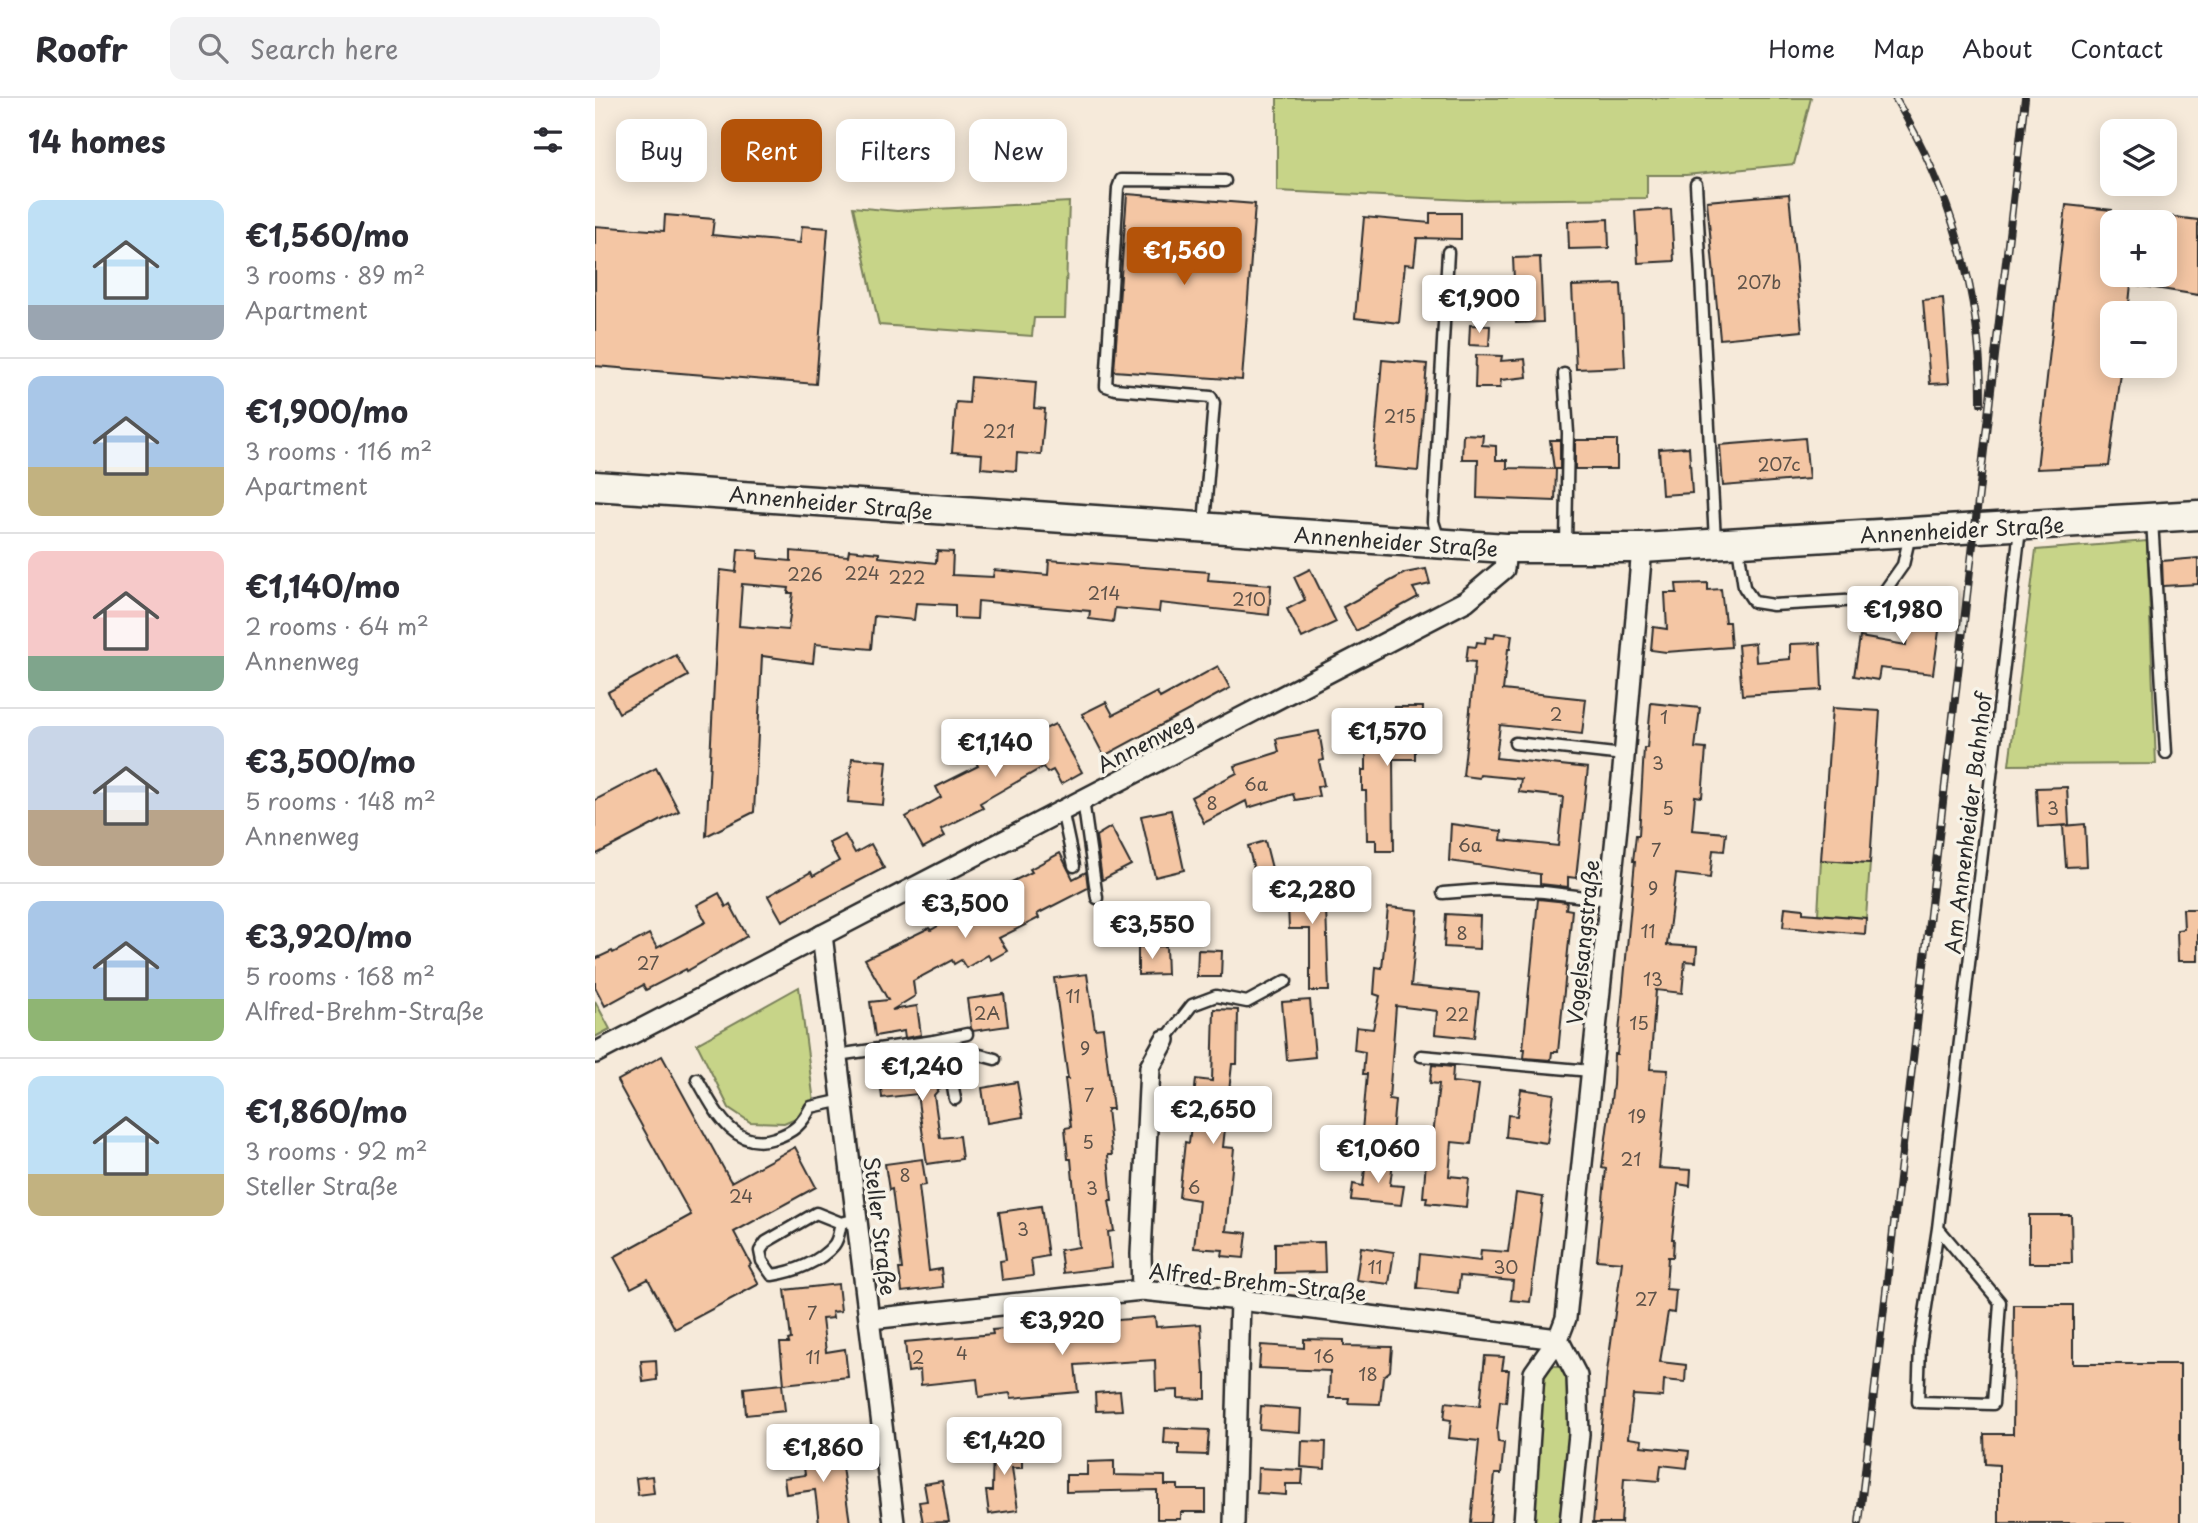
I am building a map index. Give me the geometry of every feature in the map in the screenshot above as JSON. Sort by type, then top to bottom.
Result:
[{"type":"street","name":"Annenheider Straße","points":[[595,486],[1506,548],[1642,548],[2198,515]]},
{"type":"street","name":"Annenweg","points":[[595,1052],[1466,601],[1504,569],[1506,548]]},
{"type":"street","name":"Vogelsangstraße","points":[[1524,1523],[1534,1373],[1558,1339],[1566,1318],[1624,755],[1642,548]]},
{"type":"street","name":"Steller Straße","points":[[822,935],[843,1100],[849,1221],[870,1319],[894,1523]]},
{"type":"street","points":[[1142,1290],[1141,1254],[1150,1067],[1165,1040]]},
{"type":"street","name":"Alfred-Brehm-Straße","points":[[870,1319],[1142,1290],[1558,1339]]},
{"type":"street","points":[[1234,1523],[1240,1300]]},
{"type":"street","points":[[1558,1339],[1577,1376],[1579,1434],[1570,1523]]},
{"type":"lane","points":[[1204,528],[1215,403],[1211,397],[1106,386],[1118,188],[1121,180],[1225,181]]},
{"type":"lane","points":[[1696,184],[1727,542],[1744,587],[1754,601],[1773,606],[1879,599],[1903,565],[1910,532]]},
{"type":"lane","points":[[1440,543],[1433,521],[1448,252]]},
{"type":"lane","points":[[1563,374],[1568,433],[1566,548]]},
{"type":"lane","points":[[2152,517],[2166,753]]},
{"type":"lane","name":"Am Annenheider Bahnhof","points":[[1938,1228],[2000,1302],[1993,1404],[1918,1402],[1920,1346],[1951,1125],[2021,525]]},
{"type":"lane","points":[[1515,743],[1624,755]]},
{"type":"lane","points":[[1083,799],[1097,898]]},
{"type":"lane","points":[[1062,810],[1074,866]]},
{"type":"lane","points":[[1443,893],[1495,889],[1609,900]]},
{"type":"lane","points":[[1165,1040],[1192,1005],[1216,996],[1247,1002],[1286,981]]},
{"type":"lane","points":[[837,1055],[967,1034]]},
{"type":"lane","points":[[934,1041],[995,1059]]},
{"type":"lane","points":[[946,1046],[955,1099]]},
{"type":"lane","points":[[1422,1056],[1591,1071]]},
{"type":"lane","points":[[697,1079],[718,1116],[732,1130],[753,1142],[786,1134],[805,1120],[811,1107],[843,1100]]},
{"type":"lane","points":[[816,1213],[849,1221],[837,1243],[821,1258],[787,1273],[772,1275],[766,1269],[760,1251],[766,1242],[816,1213]]},
{"type":"green space","points":[[1277,98],[1811,98],[1794,164],[1686,175],[1647,175],[1647,198],[1467,200],[1277,191]]},
{"type":"green space","points":[[1069,202],[1065,318],[1034,318],[1032,336],[879,325],[853,207],[897,211]]},
{"type":"green space","points":[[2147,541],[2156,764],[2009,765],[2036,550]]},
{"type":"green space","points":[[1821,860],[1870,863],[1866,918],[1818,914]]},
{"type":"green space","points":[[799,987],[815,1110],[784,1123],[750,1122],[729,1108],[697,1044]]},
{"type":"green space","points":[[595,1001],[610,1029],[595,1037]]},
{"type":"green space","points":[[1547,1366],[1558,1366],[1565,1370],[1568,1380],[1569,1453],[1564,1523],[1530,1523],[1541,1374]]},
{"type":"building","points":[[1127,194],[1255,204],[1242,380],[1114,371]]},
{"type":"building","points":[[1789,194],[1802,331],[1720,339],[1707,201]]},
{"type":"building","points":[[2066,205],[2112,210],[2100,210],[2100,287],[2131,287],[2129,301],[2100,301],[2100,378],[2120,378],[2109,466],[2037,469]]},
{"type":"building","points":[[1671,209],[1674,261],[1638,263],[1635,211]]},
{"type":"building","points":[[1430,213],[1461,213],[1461,239],[1417,238],[1414,265],[1405,264],[1399,323],[1355,318],[1364,217],[1430,223]]},
{"type":"building","points":[[665,215],[714,219],[712,235],[800,243],[802,226],[828,228],[816,384],[595,366],[595,226],[664,231]]},
{"type":"building","points":[[2177,217],[2198,220],[2198,295],[2149,287],[2177,287]]},
{"type":"building","points":[[1608,219],[1609,248],[1569,249],[1568,221]]},
{"type":"building","points":[[1540,257],[1543,322],[1516,323],[1513,258]]},
{"type":"building","points":[[1621,284],[1625,367],[1576,369],[1572,286]]},
{"type":"building","points":[[1943,298],[1949,383],[1930,384],[1923,300]]},
{"type":"building","points":[[1470,325],[1490,326],[1489,346],[1469,345]]},
{"type":"building","points":[[1476,355],[1502,356],[1501,361],[1525,359],[1527,377],[1501,380],[1500,388],[1475,388]]},
{"type":"building","points":[[1382,360],[1427,364],[1418,471],[1373,467]]},
{"type":"building","points":[[971,377],[1036,382],[1034,408],[1045,409],[1041,455],[1017,453],[1016,471],[981,468],[982,454],[952,452],[956,402],[969,403]]},
{"type":"building","points":[[1463,434],[1483,435],[1482,445],[1496,446],[1496,460],[1507,460],[1507,468],[1556,469],[1555,501],[1477,498],[1478,459],[1462,459]]},
{"type":"building","points":[[1805,438],[1809,479],[1723,486],[1720,445]]},
{"type":"building","points":[[1550,440],[1560,440],[1560,469],[1554,469]]},
{"type":"building","points":[[1575,440],[1617,440],[1617,469],[1575,469]]},
{"type":"building","points":[[1689,447],[1692,493],[1662,495],[1659,449]]},
{"type":"building","points":[[738,549],[758,551],[758,558],[791,561],[791,551],[848,556],[849,550],[879,553],[879,557],[936,563],[937,551],[953,552],[952,575],[993,577],[994,570],[1048,575],[1049,560],[1209,572],[1208,580],[1271,585],[1269,615],[1160,603],[1159,612],[1115,608],[1113,622],[1089,619],[1090,611],[978,601],[977,619],[955,618],[955,605],[916,603],[914,620],[874,616],[871,649],[815,644],[813,663],[762,656],[754,812],[706,836],[720,570],[736,572]],"holes":[[[742,584],[789,588],[788,593],[793,593],[788,630],[739,626]]]},
{"type":"building","points":[[2198,558],[2198,584],[2163,586],[2162,561]]},
{"type":"building","points":[[1310,569],[1336,622],[1302,638],[1287,609],[1305,600],[1294,577]]},
{"type":"building","points":[[1426,569],[1430,584],[1413,588],[1418,597],[1356,631],[1343,607],[1405,573]]},
{"type":"building","points":[[1708,583],[1708,590],[1721,589],[1725,622],[1729,622],[1731,647],[1666,652],[1651,650],[1653,627],[1667,629],[1665,593],[1677,593],[1676,584]]},
{"type":"building","points":[[1913,596],[1936,599],[1933,623],[1940,624],[1933,674],[1880,668],[1878,680],[1854,676],[1860,637],[1906,645]]},
{"type":"building","points":[[1495,633],[1512,635],[1503,690],[1586,699],[1582,734],[1500,725],[1496,758],[1588,768],[1576,878],[1568,877],[1568,887],[1540,884],[1540,874],[1449,861],[1451,824],[1502,831],[1501,840],[1558,846],[1563,797],[1519,792],[1521,779],[1463,776],[1475,662],[1466,661],[1468,646],[1476,647],[1477,642],[1485,643],[1486,637],[1494,638]]},
{"type":"building","points":[[1755,643],[1756,662],[1790,659],[1790,644],[1820,643],[1822,690],[1742,695],[1738,645]]},
{"type":"building","points":[[676,655],[688,676],[619,713],[608,692]]},
{"type":"building","points":[[1218,666],[1230,688],[1104,756],[1082,714],[1106,702],[1113,715],[1157,692],[1160,698]]},
{"type":"building","points":[[1651,703],[1700,708],[1695,748],[1706,749],[1702,797],[1695,796],[1692,830],[1726,833],[1724,851],[1713,850],[1710,878],[1676,874],[1667,945],[1697,947],[1696,962],[1685,961],[1682,993],[1656,990],[1650,1069],[1668,1070],[1659,1168],[1691,1170],[1690,1186],[1678,1184],[1672,1239],[1673,1257],[1668,1257],[1666,1289],[1676,1290],[1674,1313],[1668,1312],[1660,1362],[1686,1365],[1685,1382],[1664,1380],[1663,1397],[1633,1395],[1628,1438],[1642,1440],[1641,1446],[1689,1451],[1687,1468],[1661,1465],[1659,1481],[1624,1478],[1621,1523],[1593,1523],[1607,1371],[1622,1262],[1597,1260],[1606,1169],[1602,1168],[1613,1085],[1614,1054],[1617,1054],[1633,861],[1636,835],[1639,835],[1644,748],[1647,748]]},
{"type":"building","points":[[1394,707],[1423,707],[1422,740],[1415,740],[1415,759],[1393,759],[1394,851],[1376,851],[1376,840],[1367,840],[1366,791],[1362,791],[1362,770],[1366,770],[1366,716],[1394,716]]},
{"type":"building","points":[[1832,708],[1880,711],[1870,863],[1821,860]]},
{"type":"building","points":[[1055,724],[1082,772],[1061,784],[1053,770],[1047,773],[1043,767],[980,803],[983,808],[941,829],[945,836],[923,848],[906,817],[941,797],[936,787],[978,766],[976,762],[1011,742],[1013,727],[1045,729]]},
{"type":"building","points":[[1319,731],[1324,760],[1319,761],[1324,785],[1317,787],[1319,796],[1295,800],[1293,794],[1248,808],[1246,801],[1204,823],[1191,797],[1237,773],[1235,766],[1279,752],[1276,739]]},
{"type":"building","points":[[852,758],[887,761],[883,805],[848,802]]},
{"type":"building","points":[[656,768],[679,811],[595,855],[595,800]]},
{"type":"building","points":[[2067,787],[2069,825],[2038,827],[2036,788]]},
{"type":"building","points":[[1171,810],[1184,870],[1155,877],[1141,816]]},
{"type":"building","points":[[2085,824],[2087,866],[2066,867],[2063,826]]},
{"type":"building","points":[[1111,827],[1131,865],[1102,880],[1096,836]]},
{"type":"building","points":[[845,835],[855,853],[871,844],[884,868],[782,921],[768,896],[811,872],[813,876],[839,861],[829,843]]},
{"type":"building","points":[[1265,841],[1277,888],[1260,893],[1248,846]]},
{"type":"building","points":[[1060,853],[1073,879],[1086,872],[1088,888],[1037,914],[1039,918],[999,938],[1007,951],[991,960],[988,955],[966,968],[961,960],[954,964],[952,960],[913,981],[915,996],[892,1010],[917,1006],[921,1035],[905,1038],[904,1031],[875,1036],[870,1002],[888,1000],[865,959],[929,928],[931,930],[957,915],[958,918],[997,896],[995,890],[1032,872],[1030,869]]},
{"type":"building","points":[[1325,881],[1329,991],[1310,991],[1310,929],[1289,929],[1287,882]]},
{"type":"building","points":[[719,893],[726,907],[730,904],[747,936],[687,971],[686,969],[646,990],[643,985],[605,1006],[595,987],[595,959],[612,951],[613,953],[649,934],[657,948],[706,922],[697,905]]},
{"type":"building","points":[[1538,899],[1567,902],[1566,909],[1572,910],[1558,1052],[1552,1052],[1551,1060],[1524,1058],[1523,1049]]},
{"type":"building","points":[[1388,907],[1418,910],[1411,986],[1479,993],[1474,1038],[1435,1034],[1437,1011],[1396,1006],[1389,1099],[1395,1100],[1392,1134],[1362,1131],[1367,1074],[1363,1074],[1365,1052],[1354,1050],[1356,1027],[1373,1029],[1380,996],[1374,994],[1376,967],[1382,968]]},
{"type":"building","points":[[1785,907],[1803,909],[1803,913],[1866,918],[1865,934],[1783,927]]},
{"type":"building","points":[[2183,909],[2198,909],[2198,961],[2178,961],[2177,930],[2184,929]]},
{"type":"building","points":[[1192,912],[1192,941],[1164,941],[1165,922]]},
{"type":"building","points":[[1446,914],[1480,916],[1479,949],[1444,947]]},
{"type":"building","points":[[1166,946],[1167,974],[1138,975],[1138,947]]},
{"type":"building","points":[[1198,950],[1222,951],[1221,977],[1197,977]]},
{"type":"building","points":[[1087,974],[1095,1029],[1103,1028],[1113,1109],[1107,1109],[1112,1155],[1108,1155],[1112,1201],[1109,1201],[1114,1231],[1108,1232],[1112,1267],[1063,1273],[1060,1250],[1079,1247],[1071,1159],[1068,1159],[1065,1128],[1071,1127],[1065,1079],[1068,1079],[1054,978]]},
{"type":"building","points":[[1004,994],[1008,1026],[973,1031],[967,999]]},
{"type":"building","points":[[1310,1000],[1315,1057],[1287,1060],[1282,1002]]},
{"type":"building","points":[[1214,1009],[1238,1010],[1237,1064],[1232,1064],[1223,1147],[1234,1148],[1226,1231],[1247,1233],[1244,1258],[1222,1256],[1223,1250],[1194,1248],[1199,1200],[1179,1197],[1185,1142],[1189,1143],[1196,1079],[1212,1081]]},
{"type":"building","points":[[923,1050],[924,1053],[928,1052],[929,1067],[939,1066],[942,1086],[934,1095],[940,1138],[959,1136],[962,1159],[927,1164],[917,1094],[882,1098],[879,1070],[908,1067],[907,1052]]},
{"type":"building","points":[[662,1056],[731,1182],[795,1147],[816,1187],[734,1232],[759,1284],[675,1329],[648,1279],[631,1288],[614,1257],[691,1215],[617,1081]]},
{"type":"building","points":[[1432,1065],[1453,1067],[1452,1082],[1479,1085],[1471,1144],[1452,1142],[1449,1176],[1469,1178],[1466,1207],[1426,1203],[1427,1197],[1423,1197],[1439,1084],[1430,1083]]},
{"type":"building","points":[[1017,1082],[1023,1117],[987,1123],[982,1088]]},
{"type":"building","points":[[1521,1089],[1554,1094],[1547,1143],[1506,1137],[1508,1115],[1517,1116]]},
{"type":"building","points":[[922,1159],[926,1185],[919,1186],[929,1271],[941,1269],[943,1287],[902,1292],[899,1269],[902,1269],[892,1189],[889,1190],[885,1164]]},
{"type":"building","points":[[1366,1160],[1393,1162],[1390,1185],[1404,1186],[1401,1205],[1351,1200],[1353,1184],[1363,1186]]},
{"type":"building","points":[[1516,1193],[1543,1197],[1530,1302],[1511,1300],[1513,1281],[1460,1276],[1458,1293],[1417,1288],[1420,1254],[1480,1261],[1481,1250],[1508,1252]]},
{"type":"building","points":[[1041,1206],[1048,1256],[1031,1259],[1033,1276],[1002,1280],[1000,1261],[1006,1260],[999,1212]]},
{"type":"building","points":[[2029,1215],[2071,1215],[2072,1263],[2029,1263]]},
{"type":"building","points":[[1324,1242],[1325,1272],[1275,1273],[1275,1243]]},
{"type":"building","points":[[1361,1247],[1394,1252],[1389,1284],[1356,1280]]},
{"type":"building","points":[[838,1284],[841,1311],[832,1312],[833,1318],[822,1319],[826,1352],[845,1349],[848,1377],[784,1384],[780,1343],[789,1343],[788,1340],[791,1339],[785,1290]]},
{"type":"building","points":[[2014,1305],[2073,1305],[2073,1364],[2180,1364],[2180,1523],[1999,1523],[1999,1465],[1985,1464],[1984,1434],[2013,1434]]},
{"type":"building","points":[[1155,1317],[1156,1327],[1201,1324],[1206,1399],[1178,1398],[1178,1390],[1156,1391],[1155,1360],[1075,1365],[1078,1392],[1011,1398],[1010,1393],[979,1397],[977,1379],[921,1385],[920,1370],[908,1372],[905,1342],[993,1334],[992,1330]]},
{"type":"building","points":[[1304,1339],[1344,1340],[1344,1346],[1392,1347],[1390,1371],[1383,1377],[1380,1404],[1348,1403],[1349,1398],[1329,1398],[1330,1371],[1259,1368],[1261,1345],[1304,1348]]},
{"type":"building","points":[[1485,1356],[1504,1357],[1502,1370],[1509,1370],[1506,1402],[1500,1401],[1497,1430],[1498,1442],[1504,1443],[1501,1474],[1495,1474],[1490,1523],[1471,1523],[1479,1441],[1449,1438],[1451,1420],[1444,1419],[1446,1402],[1480,1406]]},
{"type":"building","points":[[656,1360],[657,1380],[643,1382],[641,1361]]},
{"type":"building","points":[[782,1384],[785,1411],[746,1415],[744,1388]]},
{"type":"building","points":[[1120,1391],[1122,1410],[1096,1411],[1095,1393]]},
{"type":"building","points":[[1261,1406],[1301,1409],[1300,1432],[1259,1429]]},
{"type":"building","points":[[1165,1428],[1209,1430],[1207,1455],[1179,1454],[1179,1444],[1164,1443]]},
{"type":"building","points":[[1302,1441],[1326,1442],[1325,1469],[1301,1467]]},
{"type":"building","points":[[993,1443],[1022,1443],[1022,1468],[1012,1468],[1018,1510],[989,1514],[986,1491],[992,1491]]},
{"type":"building","points":[[839,1446],[850,1523],[819,1523],[815,1490],[786,1494],[784,1478],[805,1475],[802,1451]]},
{"type":"building","points":[[1114,1461],[1114,1475],[1165,1476],[1165,1485],[1178,1485],[1178,1490],[1206,1490],[1206,1512],[1181,1512],[1181,1519],[1157,1519],[1157,1490],[1066,1492],[1066,1475],[1087,1475],[1087,1462]]},
{"type":"building","points":[[1258,1468],[1303,1470],[1302,1484],[1286,1484],[1286,1495],[1257,1493]]},
{"type":"building","points":[[652,1476],[654,1493],[638,1495],[636,1478]]},
{"type":"building","points":[[942,1481],[949,1522],[923,1523],[919,1502],[927,1501],[924,1484]]},
{"type":"railway","points":[[1895,98],[1932,170],[1959,245],[1976,323],[1981,403]]},
{"type":"railway","points":[[1859,1523],[2025,98]]}]
